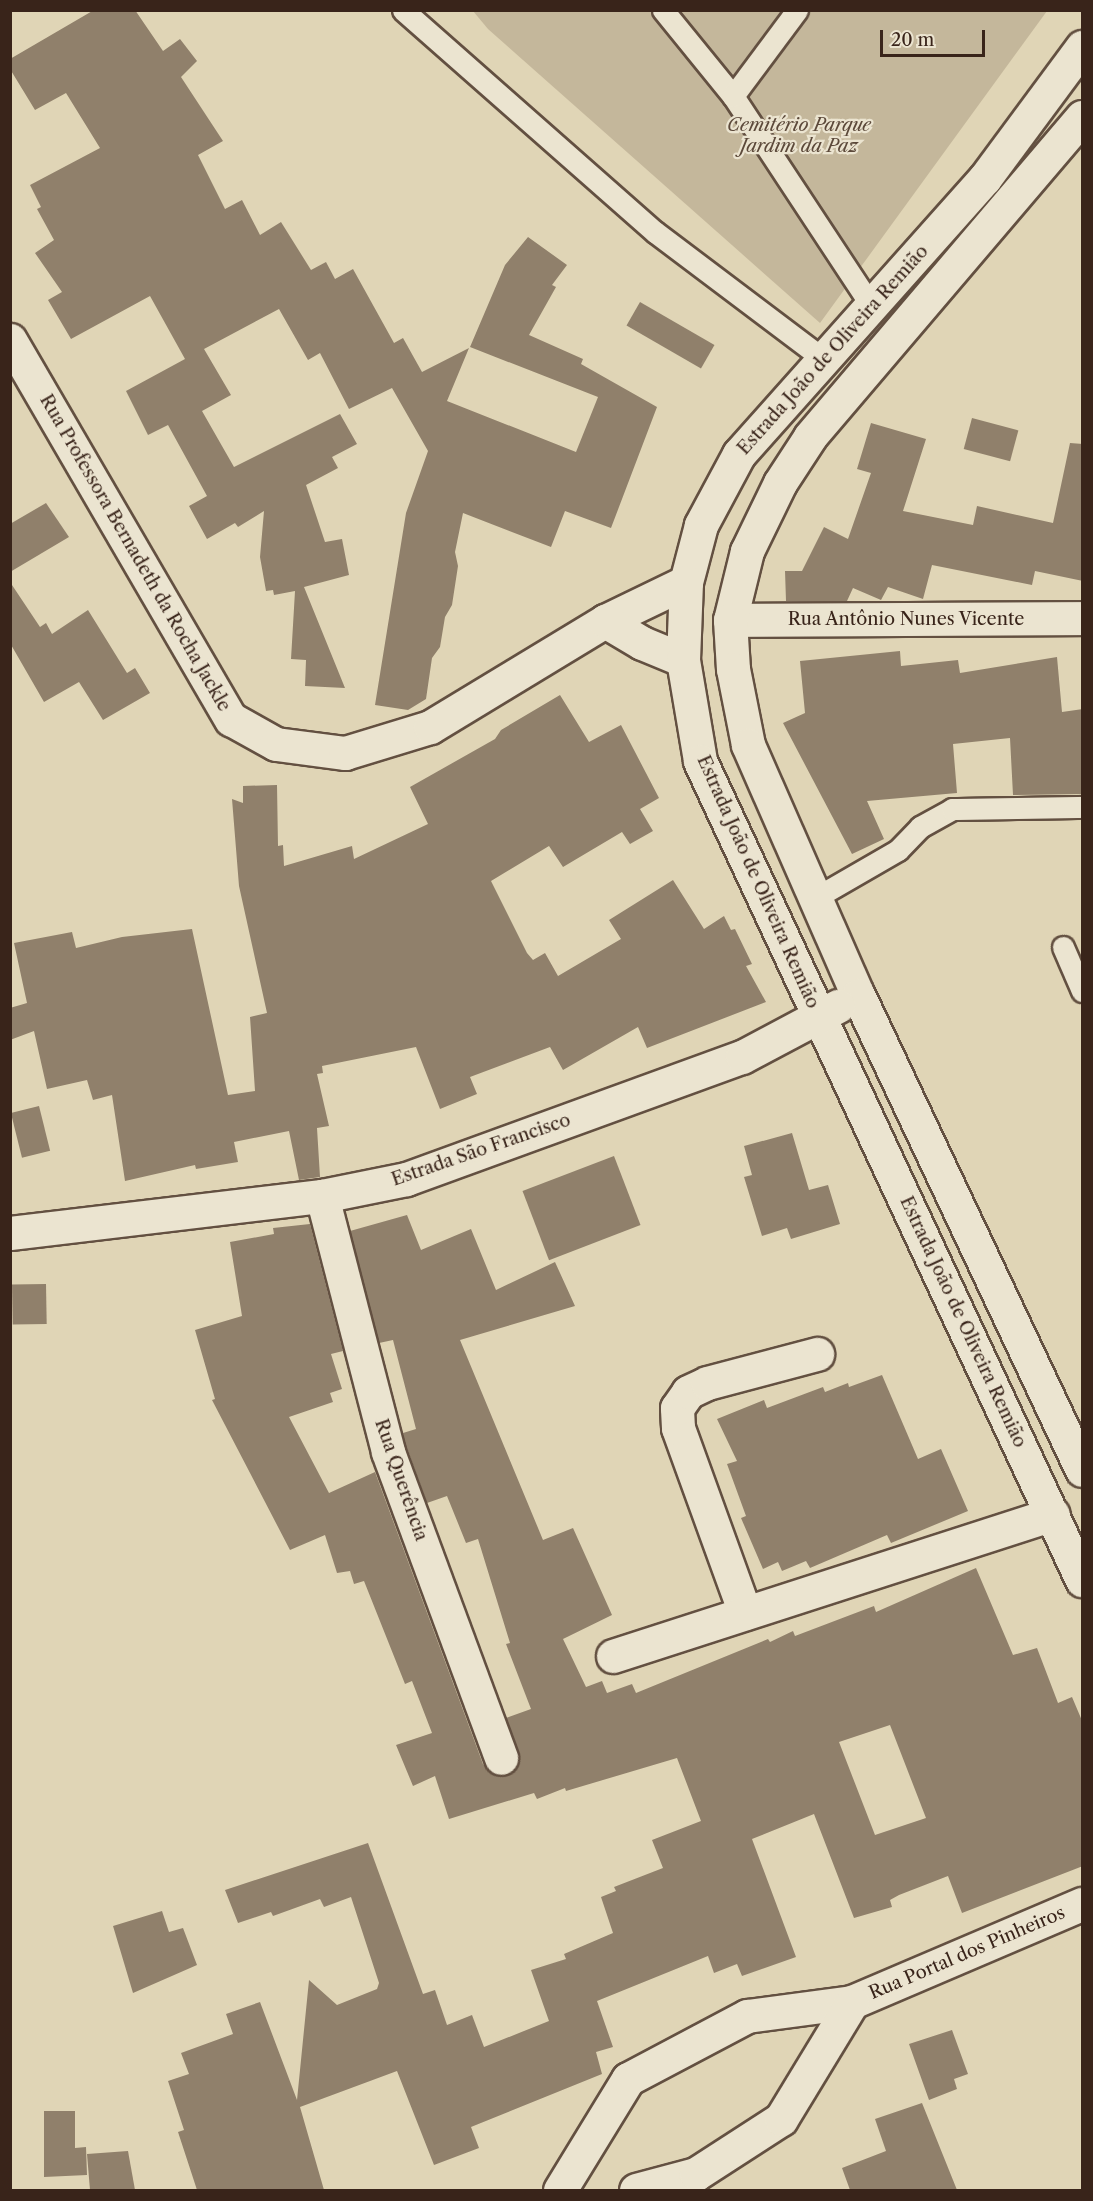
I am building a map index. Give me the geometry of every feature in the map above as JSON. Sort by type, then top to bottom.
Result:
[{"type":"main road","name":"Estrada João de Oliveira Remião","points":[[1083,47],[985,178],[826,361],[739,454],[701,525],[686,582],[683,660],[700,761],[1083,1580]]},
{"type":"main road","name":"Estrada João de Oliveira Remião","points":[[1080,1457],[858,995],[748,745],[733,669],[730,620],[747,551],[780,483],[810,437],[1083,117]]},
{"type":"main road","name":"Rua Professora Bernadeth da Rocha Jackle","points":[[10,340],[231,719],[276,744],[345,753],[430,727],[605,621],[686,582]]},
{"type":"main road","name":"Rua Antônio Nunes Vicente","points":[[730,620],[1083,618]]},
{"type":"main road","points":[[605,621],[642,643],[683,660]]},
{"type":"main road","name":"Estrada São Francisco","points":[[10,1233],[322,1196],[417,1175],[742,1057],[819,1018],[858,995]]},
{"type":"main road","name":"Rua Querência","points":[[322,1196],[388,1452],[501,1758]]},
{"type":"main road","points":[[745,1613],[678,1428],[676,1408],[688,1392],[707,1383],[817,1354]]},
{"type":"main road","points":[[613,1656],[1053,1514]]},
{"type":"main road","name":"Rua Portal dos Pinheiros","points":[[560,2190],[628,2079],[747,2016],[852,2002],[1083,1904]]},
{"type":"main road","name":"Rua Portal dos Pinheiros","points":[[636,2190],[696,2174],[781,2119],[852,2002]]},
{"type":"lane","points":[[404,10],[655,232],[826,361]]},
{"type":"lane","points":[[663,10],[733,96],[872,307]]},
{"type":"lane","points":[[733,96],[798,10]]},
{"type":"lane","points":[[815,898],[898,850],[920,827],[952,809],[1083,807]]},
{"type":"lane","points":[[1063,947],[1083,991]]},
{"type":"green space","name":"Cemitério Parque Jardim da Paz","points":[[473,11],[1047,11],[820,323],[488,29]]},
{"type":"building","points":[[94,10],[135,10],[163,51],[180,39],[197,61],[181,77],[223,141],[198,155],[225,209],[242,200],[260,235],[281,222],[311,270],[326,262],[335,279],[353,269],[394,343],[403,338],[422,372],[469,348],[447,401],[576,452],[598,397],[470,347],[505,265],[528,237],[567,265],[552,285],[556,287],[529,335],[583,359],[581,364],[657,407],[611,528],[565,511],[551,547],[463,513],[455,552],[458,566],[452,605],[445,617],[440,647],[432,658],[426,699],[408,710],[375,705],[406,513],[428,451],[392,388],[349,409],[320,353],[308,360],[279,309],[204,349],[231,395],[202,411],[234,467],[340,414],[357,444],[332,457],[338,468],[306,485],[325,542],[342,539],[349,575],[304,587],[345,688],[305,686],[306,660],[291,659],[295,591],[274,595],[273,590],[266,591],[260,557],[264,511],[238,527],[235,523],[207,539],[189,506],[207,496],[168,425],[148,435],[126,391],[185,359],[150,296],[71,339],[48,300],[62,292],[35,253],[54,240],[37,209],[41,207],[30,185],[100,148],[66,93],[35,110],[10,69],[10,59]]},
{"type":"building","points":[[640,302],[714,345],[701,368],[626,325]]},
{"type":"building","points":[[972,418],[1018,430],[1010,461],[964,449]]},
{"type":"building","points":[[871,423],[926,439],[903,511],[973,525],[977,506],[1053,523],[1070,443],[1083,444],[1083,581],[1035,571],[1032,585],[932,565],[923,599],[888,587],[881,600],[853,588],[847,601],[786,601],[785,571],[802,571],[824,527],[848,539],[871,473],[857,469]]},
{"type":"building","points":[[46,503],[69,537],[10,572],[10,524]]},
{"type":"building","points":[[10,582],[40,627],[46,623],[52,634],[88,610],[127,673],[135,668],[150,693],[103,720],[79,682],[44,702],[10,643]]},
{"type":"building","points":[[900,651],[901,666],[958,660],[960,673],[1057,657],[1062,712],[1083,709],[1082,794],[1013,795],[1010,738],[953,744],[957,793],[867,801],[884,839],[852,854],[783,723],[805,713],[800,661]]},
{"type":"building","points":[[560,695],[589,742],[621,725],[659,798],[640,809],[653,831],[630,844],[622,832],[563,867],[549,846],[491,881],[527,953],[533,960],[545,953],[558,976],[621,939],[609,920],[673,880],[704,929],[724,916],[731,930],[735,929],[752,964],[746,966],[766,1002],[647,1048],[638,1027],[563,1070],[550,1047],[470,1077],[477,1094],[440,1109],[416,1047],[322,1066],[323,1073],[317,1074],[329,1126],[317,1128],[320,1177],[299,1180],[289,1131],[234,1142],[238,1162],[196,1169],[195,1165],[125,1181],[112,1095],[93,1100],[87,1080],[47,1089],[34,1031],[10,1040],[10,1008],[27,1003],[14,943],[72,932],[76,948],[122,937],[192,929],[228,1095],[255,1091],[250,1017],[267,1013],[239,886],[232,799],[243,803],[243,786],[277,785],[278,846],[283,845],[284,866],[352,846],[354,859],[428,824],[410,787],[495,739],[501,730]]},
{"type":"building","points":[[39,1106],[50,1151],[22,1158],[11,1113]]},
{"type":"building","points":[[792,1133],[809,1190],[828,1185],[840,1224],[791,1239],[787,1228],[762,1236],[744,1177],[752,1175],[744,1146]]},
{"type":"building","points":[[614,1156],[641,1225],[549,1260],[523,1191]]},
{"type":"building","points":[[407,1215],[421,1250],[471,1229],[496,1290],[555,1262],[575,1306],[460,1340],[543,1540],[573,1528],[612,1615],[563,1639],[586,1687],[602,1681],[607,1693],[632,1684],[636,1693],[768,1639],[770,1642],[793,1631],[795,1636],[874,1606],[876,1612],[976,1568],[1013,1655],[1037,1648],[1058,1703],[1072,1697],[1083,1723],[1083,1866],[962,1913],[948,1876],[899,1895],[890,1900],[892,1907],[854,1918],[814,1814],[752,1839],[796,1957],[742,1976],[737,1964],[714,1973],[708,1956],[597,2001],[613,2047],[596,2052],[602,2074],[471,2127],[479,2148],[434,2165],[397,2071],[300,2107],[324,2190],[197,2190],[178,2132],[184,2130],[168,2081],[189,2074],[181,2053],[233,2034],[226,2014],[260,2002],[297,2100],[309,1980],[337,2005],[377,1989],[379,1983],[351,1897],[324,1907],[320,1899],[273,1916],[271,1912],[238,1923],[225,1890],[368,1843],[423,1994],[435,1990],[447,2025],[472,2015],[484,2047],[549,2021],[531,1970],[566,1959],[564,1954],[613,1933],[601,1897],[616,1891],[614,1887],[663,1868],[652,1840],[701,1821],[677,1758],[566,1791],[565,1788],[537,1799],[534,1793],[449,1819],[435,1776],[413,1786],[396,1745],[432,1733],[412,1681],[405,1684],[364,1581],[354,1584],[350,1571],[337,1573],[325,1535],[290,1550],[212,1400],[215,1399],[195,1330],[242,1316],[230,1242],[274,1234],[273,1228],[310,1224],[343,1351],[331,1354],[342,1389],[330,1393],[333,1402],[289,1417],[329,1493],[375,1472],[483,1764],[497,1776],[515,1770],[519,1752],[506,1718],[531,1709],[506,1644],[510,1643],[478,1539],[466,1543],[447,1496],[427,1503],[404,1440],[403,1433],[416,1429],[393,1340],[379,1343],[350,1231]],"holes":[[[890,1725],[926,1818],[875,1835],[839,1742]]]},
{"type":"building","points":[[46,1284],[47,1324],[13,1325],[12,1285]]},
{"type":"building","points":[[882,1375],[918,1459],[941,1449],[968,1511],[891,1543],[887,1535],[810,1568],[806,1561],[782,1571],[778,1562],[763,1569],[741,1518],[746,1516],[727,1464],[737,1461],[717,1419],[764,1400],[767,1408],[823,1387],[825,1392],[848,1383],[849,1387]]},
{"type":"building","points":[[162,1911],[169,1932],[183,1928],[197,1965],[133,1993],[113,1926]]},
{"type":"building","points":[[952,2030],[968,2074],[954,2079],[957,2089],[929,2100],[909,2044]]},
{"type":"building","points":[[922,2103],[957,2190],[850,2190],[842,2168],[886,2151],[875,2119]]},
{"type":"building","points":[[44,2111],[75,2111],[75,2148],[86,2147],[87,2175],[44,2177]]},
{"type":"building","points":[[128,2151],[135,2190],[90,2190],[87,2154]]}]
